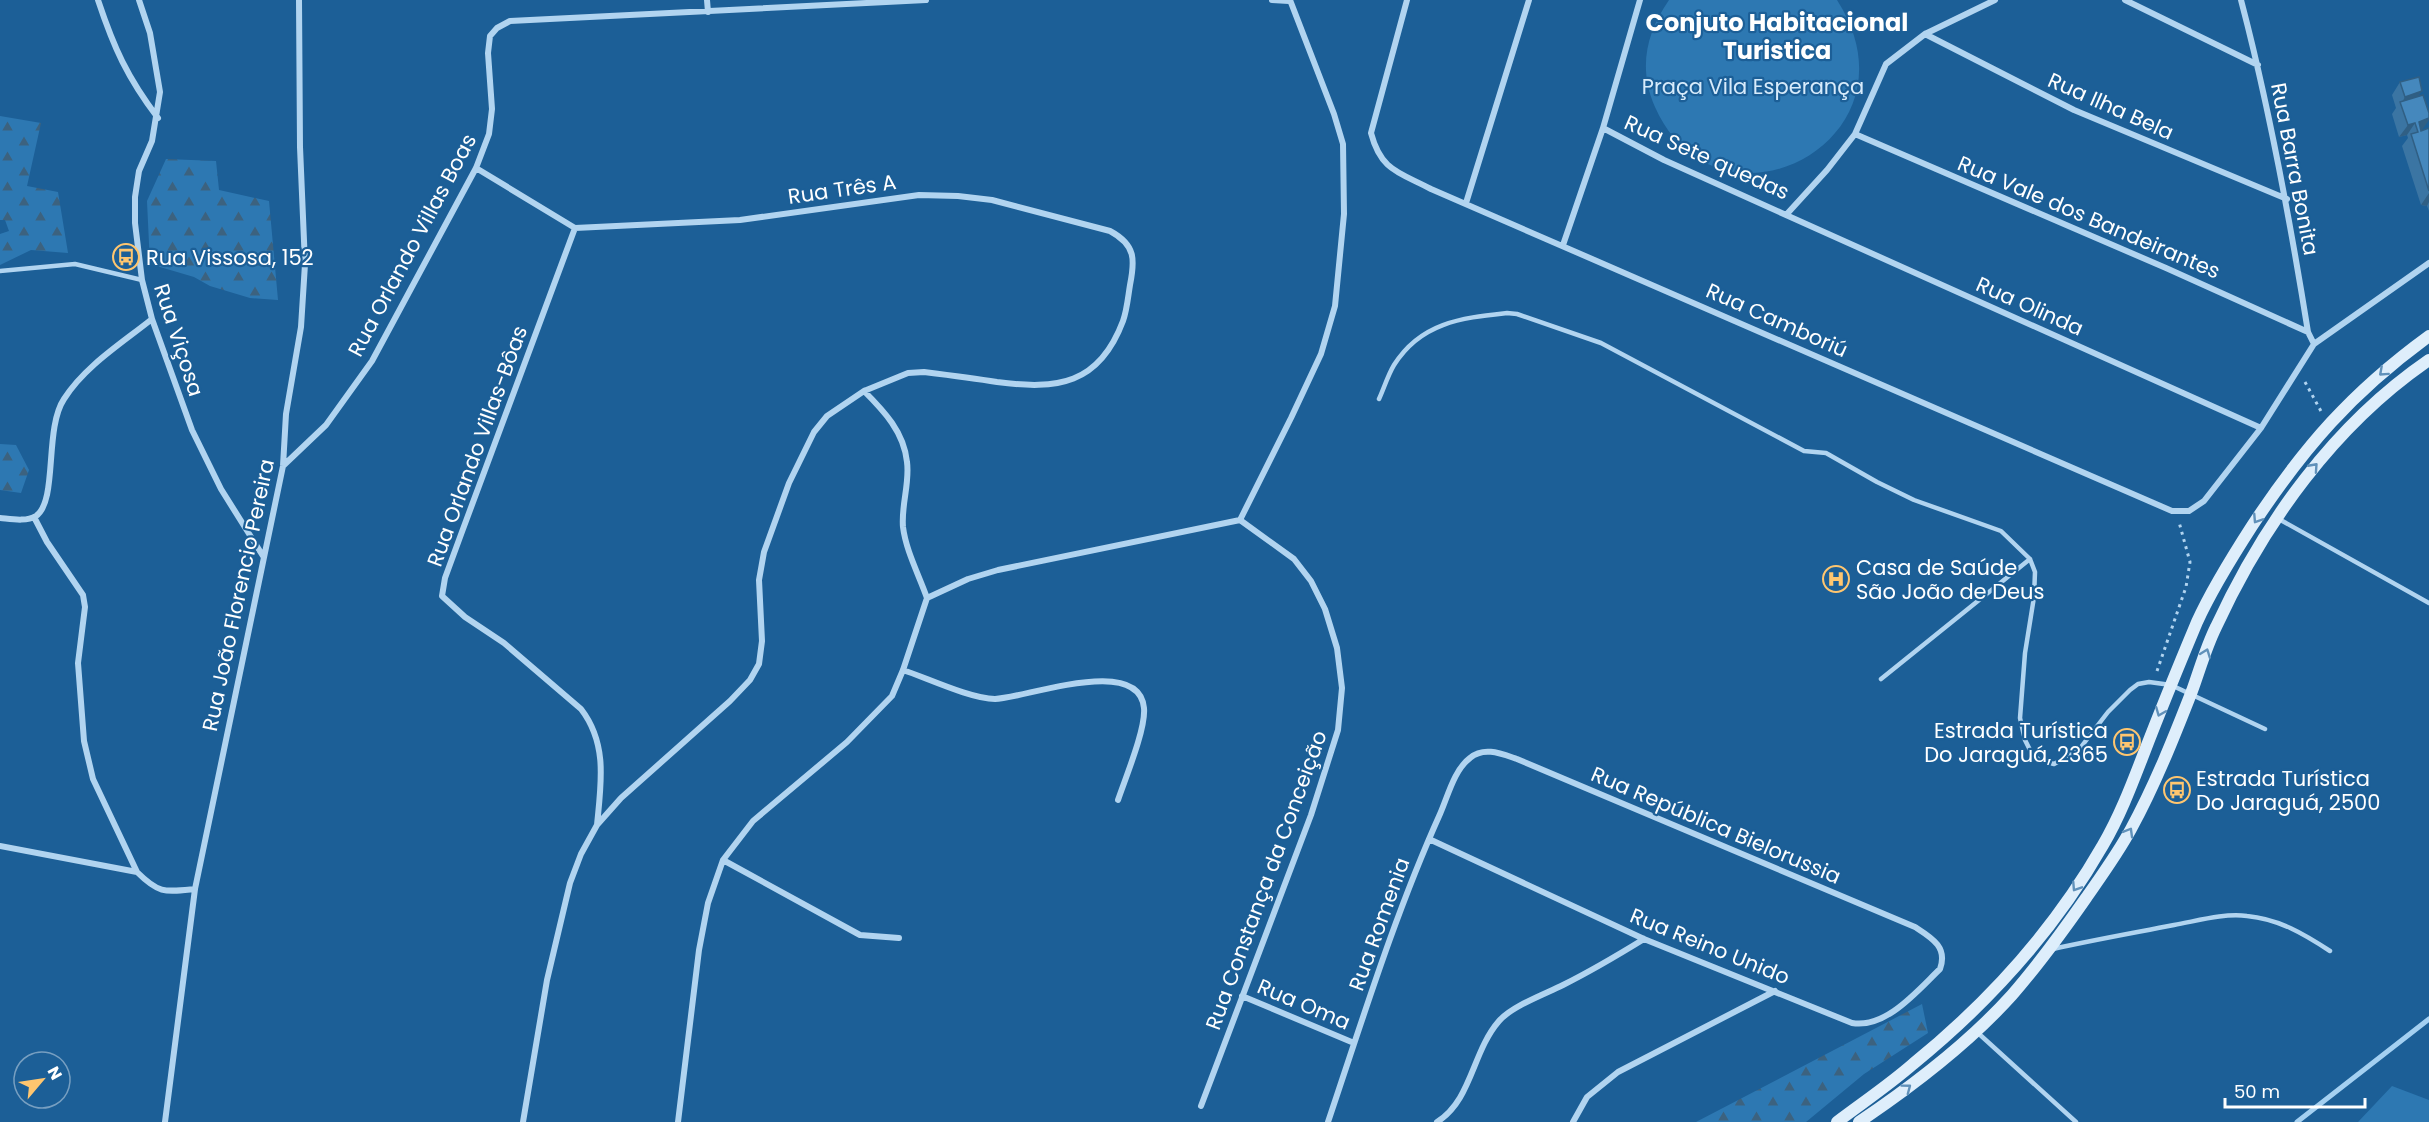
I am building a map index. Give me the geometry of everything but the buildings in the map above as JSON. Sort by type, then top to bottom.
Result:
[{"type":"main road","points":[[1837,1122],[1914,1064],[1982,1002],[2056,918],[2108,836],[2125,801],[2199,620],[2229,561],[2276,489],[2328,424],[2396,360],[2429,336]]},
{"type":"main road","points":[[1859,1122],[1929,1072],[2011,996],[2050,949],[2131,829],[2151,789],[2215,628],[2277,518],[2305,476],[2338,440],[2378,401],[2429,360]]},
{"type":"street","points":[[98,0],[111,41],[133,85],[158,118]]},
{"type":"street","name":"Rua Viçosa","points":[[139,0],[156,61],[160,92],[158,118],[152,141],[139,171],[135,197],[135,223],[142,280],[152,319],[192,430],[221,489],[263,556]]},
{"type":"street","name":"Rua João Florencio Pereira","points":[[165,1122],[195,890],[263,556],[284,466],[286,414],[301,327],[305,264],[300,147],[299,0]]},
{"type":"street","points":[[707,0],[708,12],[926,0]]},
{"type":"street","points":[[927,598],[968,579],[998,570],[1240,520],[1292,418],[1321,354],[1335,306],[1344,214],[1345,179],[1342,144],[1334,114],[1290,1],[1272,0]]},
{"type":"street","name":"Rua Camboriú","points":[[1407,0],[1371,134],[1375,149],[1383,162],[1431,189],[2176,511],[2189,511],[2204,501],[2261,428]]},
{"type":"street","points":[[1466,203],[1529,0]]},
{"type":"street","name":"Rua Sete quedas","points":[[1640,0],[1603,128],[1665,160],[1786,215],[1827,170],[1855,134],[1886,64],[1925,34]]},
{"type":"street","points":[[1925,34],[1995,0]]},
{"type":"street","points":[[2125,0],[2258,65]]},
{"type":"street","name":"Rua Barra Bonita","points":[[2241,0],[2258,65],[2287,199],[2308,332],[2314,344]]},
{"type":"street","name":"Rua Orlando Villas Boas","points":[[284,466],[326,425],[372,361],[476,168],[489,134],[492,109],[488,53],[490,36],[497,27],[510,21],[708,12]]},
{"type":"street","name":"Rua Ilha Bela","points":[[1925,34],[2074,110],[2287,199]]},
{"type":"street","points":[[1563,245],[1603,128]]},
{"type":"street","name":"Rua Vale dos Bandeirantes","points":[[1855,134],[2308,332]]},
{"type":"street","points":[[476,168],[575,228]]},
{"type":"street","name":"Rua Três A","points":[[575,228],[740,220],[919,195],[958,196],[992,200],[1110,231],[1122,237],[1128,245],[1134,266],[1123,320],[1107,353],[1092,370],[1076,379],[1056,384],[1029,386],[924,372],[908,373],[864,391]]},
{"type":"street","name":"Rua Olinda","points":[[1786,215],[2261,428]]},
{"type":"street","name":"Rua Orlando Villas-Bôas","points":[[575,228],[445,578],[442,596],[465,617],[504,643],[581,710],[592,723],[602,766],[597,825]]},
{"type":"street","points":[[2261,428],[2314,344],[2429,262]]},
{"type":"street","points":[[0,518],[20,520],[34,517],[44,507],[49,491],[51,441],[56,418],[64,399],[89,369],[152,319]]},
{"type":"street","points":[[523,1122],[547,980],[570,884],[581,854],[597,825],[621,798],[730,701],[750,680],[759,664],[762,641],[759,579],[764,552],[789,483],[814,432],[827,416],[864,391],[888,415],[902,440],[908,462],[903,528],[927,598],[903,670],[891,696],[847,742],[753,821],[723,860],[708,903],[699,950],[678,1122]]},
{"type":"street","points":[[34,517],[47,542],[83,595],[85,607],[78,663],[84,741],[93,779],[137,872],[149,885],[163,892],[195,890]]},
{"type":"street","name":"Rua Constança da Conceição","points":[[1201,1106],[1311,815],[1338,730],[1342,688],[1337,648],[1325,609],[1311,581],[1294,559],[1240,520]]},
{"type":"street","points":[[903,670],[992,699],[1011,698],[1086,681],[1124,683],[1133,688],[1144,707],[1142,725],[1118,800]]},
{"type":"street","name":"Rua Romenia","points":[[1328,1122],[1389,936],[1429,839],[1461,767],[1471,757],[1482,752]]},
{"type":"street","name":"Rua República Bielorussia","points":[[1482,752],[1495,752],[1517,759],[1915,927],[1934,939]]},
{"type":"street","name":"Rua Reino Unido","points":[[1429,839],[1644,939],[1852,1023],[1863,1025],[1877,1021],[1892,1012],[1940,969],[1944,960],[1942,950],[1934,939]]},
{"type":"street","points":[[0,846],[137,872]]},
{"type":"street","points":[[723,860],[860,935],[899,938]]},
{"type":"street","points":[[1437,1122],[1449,1114],[1461,1098],[1489,1033],[1501,1018],[1596,968],[1644,939]]},
{"type":"street","points":[[1573,1122],[1587,1097],[1618,1072],[1775,991]]},
{"type":"street","name":"Rua Oma","points":[[1242,996],[1354,1043]]},
{"type":"lane","points":[[0,271],[75,264],[142,280]]},
{"type":"lane","points":[[1379,399],[1395,364],[1416,340],[1445,322],[1507,313],[1517,314],[1601,343],[1804,450],[1826,453],[1914,500],[2001,531],[2030,559],[2035,572],[2020,718],[2025,741],[2039,760],[2054,764],[2065,758],[2081,747],[2108,712],[2130,690],[2138,684],[2154,681],[2191,693],[2265,729]]},
{"type":"lane","points":[[2277,518],[2429,603]]},
{"type":"lane","points":[[1881,679],[2030,559]]},
{"type":"lane","points":[[2050,949],[2114,935],[2220,917],[2246,915],[2298,930],[2330,951]]},
{"type":"lane","points":[[1975,1030],[2076,1122]]},
{"type":"path","points":[[2298,370],[2328,424]]},
{"type":"path","points":[[2154,681],[2186,587],[2190,562],[2176,511]]},
{"type":"green space","name":"Praça Vila Esperança","points":[[1669,0],[1837,0],[1858,51],[1855,96],[1836,133],[1803,159],[1764,172],[1723,169],[1685,149],[1655,107],[1647,79],[1646,65],[1650,38]]},
{"type":"green space","points":[[0,116],[41,123],[27,186],[58,192],[68,253],[31,250],[0,265],[0,234],[9,231],[5,220],[0,220]]},
{"type":"green space","points":[[166,159],[216,161],[219,190],[269,201],[278,300],[250,298],[210,286],[194,277],[150,264],[147,201]]},
{"type":"green space","points":[[0,444],[16,445],[29,470],[21,493],[0,490]]},
{"type":"green space","points":[[1922,1004],[1928,1033],[1864,1074],[1806,1122],[1696,1122]]},
{"type":"green space","points":[[2392,1086],[2429,1100],[2429,1122],[2358,1122]]},
{"type":"waterway","points":[[2297,1122],[2429,1019]]},
{"type":"place","name":"Rua Vissosa, 152","points":[[126,257]]},
{"type":"place","name":"Casa de Saúde São João de Deus","points":[[1836,579]]},
{"type":"place","name":"Estrada Turística Do Jaraguá, 2365","points":[[2127,742]]},
{"type":"place","name":"Estrada Turística Do Jaraguá, 2500","points":[[2177,790]]},
{"type":"district","name":"Conjuto Habitacional Turistica","points":[[1777,36]]}]
